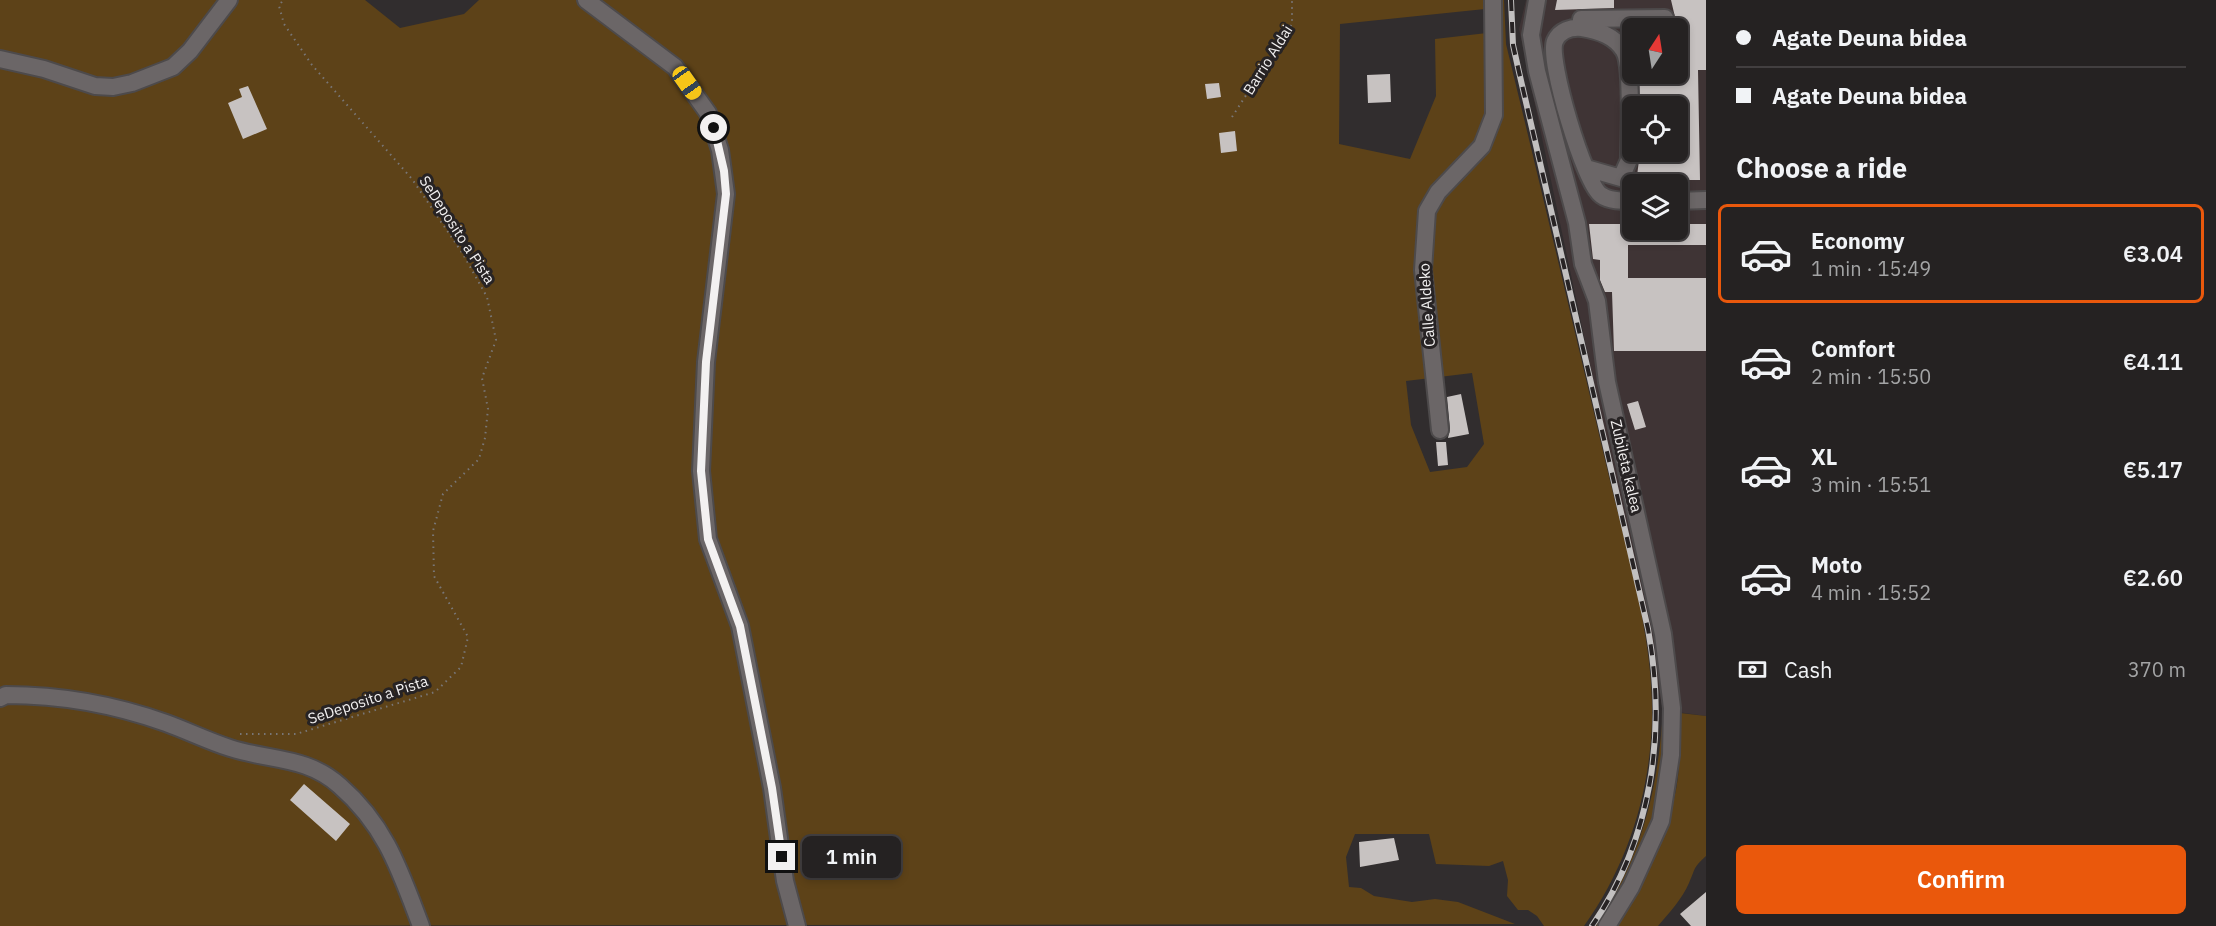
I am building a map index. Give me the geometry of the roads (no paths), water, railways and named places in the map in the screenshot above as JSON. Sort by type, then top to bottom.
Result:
[{"type":"street","points":[[0,58],[44,69],[95,86],[113,87],[132,83],[173,67],[190,51],[230,0]]},
{"type":"street","points":[[586,0],[675,67],[708,113],[720,150],[726,194],[706,362],[701,471],[708,539],[740,626],[772,788],[785,880],[797,926]]},
{"type":"street","name":"Calle Aldeko","points":[[1440,430],[1434,396],[1423,270],[1427,211],[1438,192],[1482,146],[1494,115],[1493,0]]},
{"type":"street","name":"Zubileta kalea","points":[[1537,0],[1531,35],[1555,106],[1583,264],[1597,301],[1607,382],[1663,634],[1672,708],[1671,755],[1661,821],[1631,887],[1607,926]]},
{"type":"street","points":[[1581,28],[1581,19],[1622,19]]},
{"type":"street","points":[[1586,168],[1621,178],[1627,170],[1629,160],[1626,54],[1617,42],[1602,32],[1570,28],[1561,32],[1555,42],[1552,56],[1555,106],[1586,168],[1591,184],[1601,195],[1622,199]]},
{"type":"street","points":[[1688,201],[1706,200]]},
{"type":"street","points":[[0,699],[6,695],[46,695],[93,701],[166,723],[230,748],[298,761],[318,770],[339,784],[360,804],[388,843],[403,873],[421,926]]},
{"type":"railway","points":[[1511,0],[1513,45],[1648,629],[1654,668],[1656,707],[1654,745],[1650,783],[1641,821],[1629,857],[1592,926]]}]
